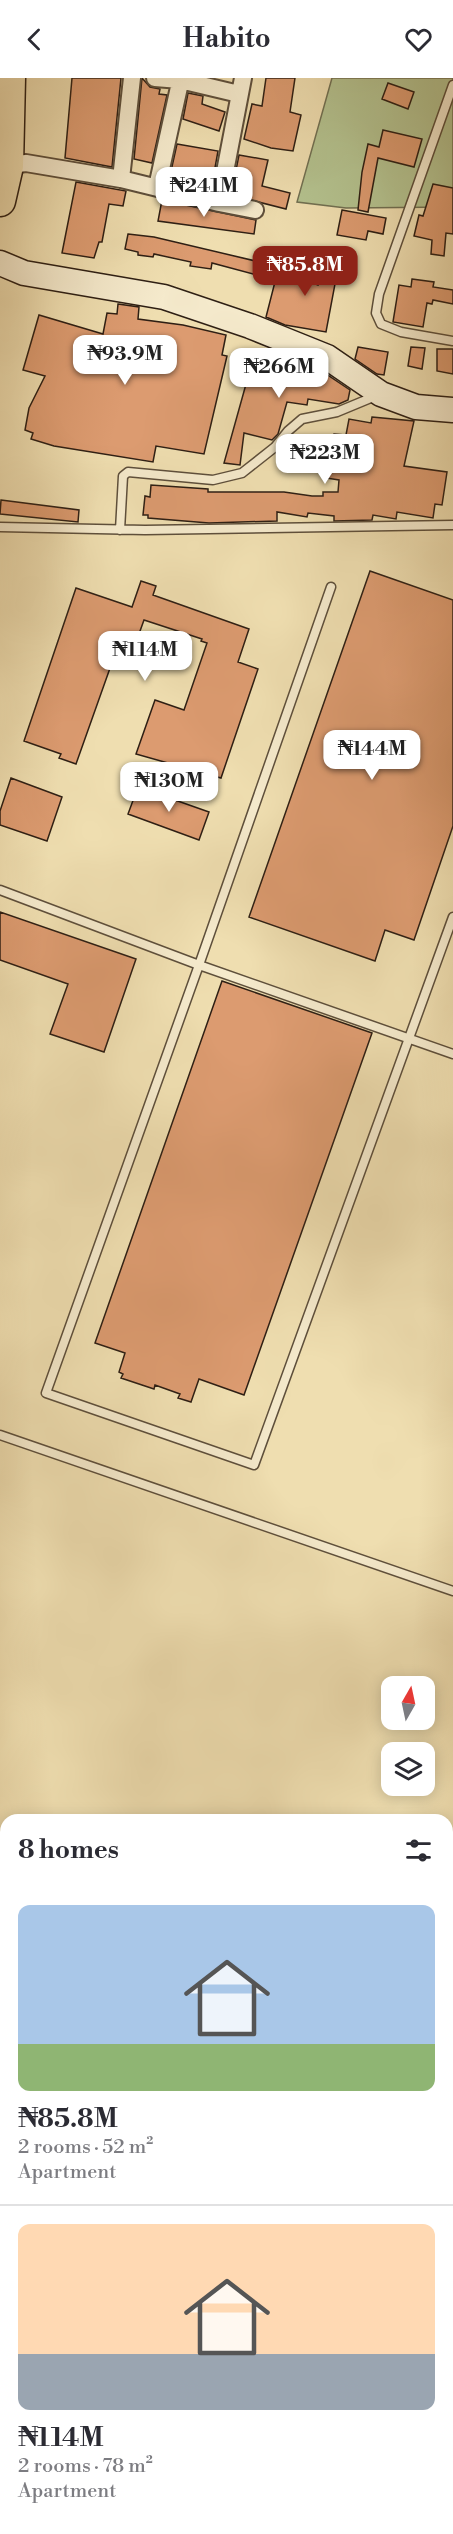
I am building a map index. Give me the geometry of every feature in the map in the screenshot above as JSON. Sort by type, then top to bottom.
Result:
[{"type":"highway","points":[[0,201],[10,78]]},
{"type":"street","points":[[121,179],[132,78]]},
{"type":"street","points":[[155,78],[241,86],[219,203]]},
{"type":"street","points":[[157,187],[180,79]]},
{"type":"street","points":[[4,166],[26,163],[121,179],[255,210]]},
{"type":"street","points":[[0,263],[24,273],[164,297],[250,326],[327,357],[381,394],[416,407],[453,410]]},
{"type":"lane","points":[[453,85],[379,294],[376,313],[381,324],[400,332],[453,341]]},
{"type":"lane","points":[[120,530],[123,476],[128,472],[213,480],[242,473],[275,447],[302,419],[337,412],[381,394]]},
{"type":"lane","points":[[0,527],[120,530],[374,528],[453,525]]},
{"type":"lane","points":[[331,587],[46,1393],[254,1465],[453,917]]},
{"type":"lane","points":[[0,890],[199,965],[453,1053]]},
{"type":"lane","points":[[0,1435],[453,1591]]},
{"type":"green space","points":[[332,78],[453,78],[453,207],[346,208],[297,202]]},
{"type":"building","points":[[72,78],[121,78],[112,167],[65,158]]},
{"type":"building","points":[[142,78],[150,87],[160,89],[159,94],[167,95],[152,163],[134,159]]},
{"type":"building","points":[[266,78],[295,78],[290,112],[301,115],[293,151],[271,148],[244,139],[252,104],[262,106]]},
{"type":"building","points":[[388,83],[414,92],[408,109],[382,99]]},
{"type":"building","points":[[188,93],[203,96],[202,104],[225,112],[219,131],[183,119]]},
{"type":"building","points":[[383,130],[422,139],[414,167],[378,158],[368,212],[358,210],[368,144],[379,147]]},
{"type":"building","points":[[177,144],[218,151],[211,190],[169,180]]},
{"type":"building","points":[[239,155],[268,160],[262,186],[290,193],[286,209],[231,195]]},
{"type":"building","points":[[76,182],[126,191],[123,206],[109,204],[102,242],[99,242],[94,258],[62,253]]},
{"type":"building","points":[[433,184],[453,188],[453,234],[446,233],[444,256],[431,254],[432,240],[414,236],[419,215],[423,216]]},
{"type":"building","points":[[162,200],[256,220],[254,234],[158,221]]},
{"type":"building","points":[[342,210],[386,218],[383,234],[368,231],[366,240],[337,235]]},
{"type":"building","points":[[128,234],[154,237],[264,263],[261,276],[212,263],[211,269],[190,266],[191,262],[154,254],[153,257],[138,255],[138,252],[125,249]]},
{"type":"building","points":[[324,249],[341,252],[326,332],[285,325],[266,317],[278,270],[318,285]]},
{"type":"building","points":[[412,279],[434,282],[433,287],[453,290],[453,304],[433,300],[432,304],[427,303],[423,327],[393,322],[399,285],[411,287]]},
{"type":"building","points":[[118,304],[139,307],[138,319],[183,325],[226,335],[222,355],[227,356],[204,454],[156,446],[153,462],[54,446],[31,439],[33,433],[25,430],[29,408],[45,376],[23,370],[39,315],[103,334],[107,313],[117,314]]},
{"type":"building","points":[[358,347],[388,352],[384,375],[377,374],[355,359]]},
{"type":"building","points":[[411,347],[425,348],[422,369],[408,366]]},
{"type":"building","points":[[437,349],[453,349],[453,374],[437,371]]},
{"type":"building","points":[[273,351],[320,370],[350,390],[348,400],[339,404],[308,399],[307,405],[287,402],[278,434],[272,440],[244,433],[240,465],[224,463],[248,377],[252,378],[256,364],[270,368]]},
{"type":"building","points":[[372,417],[414,421],[404,466],[447,472],[442,505],[435,504],[433,518],[397,512],[396,519],[373,515],[372,520],[334,521],[334,516],[308,513],[307,517],[277,512],[277,521],[209,523],[148,518],[148,515],[143,515],[145,496],[150,497],[151,485],[208,489],[208,492],[284,492],[312,496],[323,496],[323,492],[338,492],[339,480],[326,478],[334,434],[346,435],[349,419],[371,423]]},
{"type":"building","points":[[1,500],[79,510],[78,522],[0,514]]},
{"type":"building","points":[[370,571],[453,600],[453,826],[414,940],[385,930],[375,961],[249,917]]},
{"type":"building","points":[[141,581],[156,586],[153,595],[249,629],[238,662],[258,669],[221,778],[136,754],[155,700],[184,710],[207,643],[201,641],[202,639],[144,620],[135,645],[120,640],[76,764],[59,758],[61,754],[24,741],[76,588],[132,607]]},
{"type":"building","points":[[11,778],[62,797],[47,841],[0,825],[0,811]]},
{"type":"building","points":[[138,787],[209,812],[199,840],[128,814]]},
{"type":"building","points":[[0,912],[136,959],[104,1052],[50,1034],[68,984],[0,960]]},
{"type":"building","points":[[222,981],[372,1033],[244,1395],[199,1379],[191,1402],[178,1398],[180,1394],[155,1385],[154,1389],[121,1378],[123,1374],[119,1372],[125,1353],[95,1343]]}]
